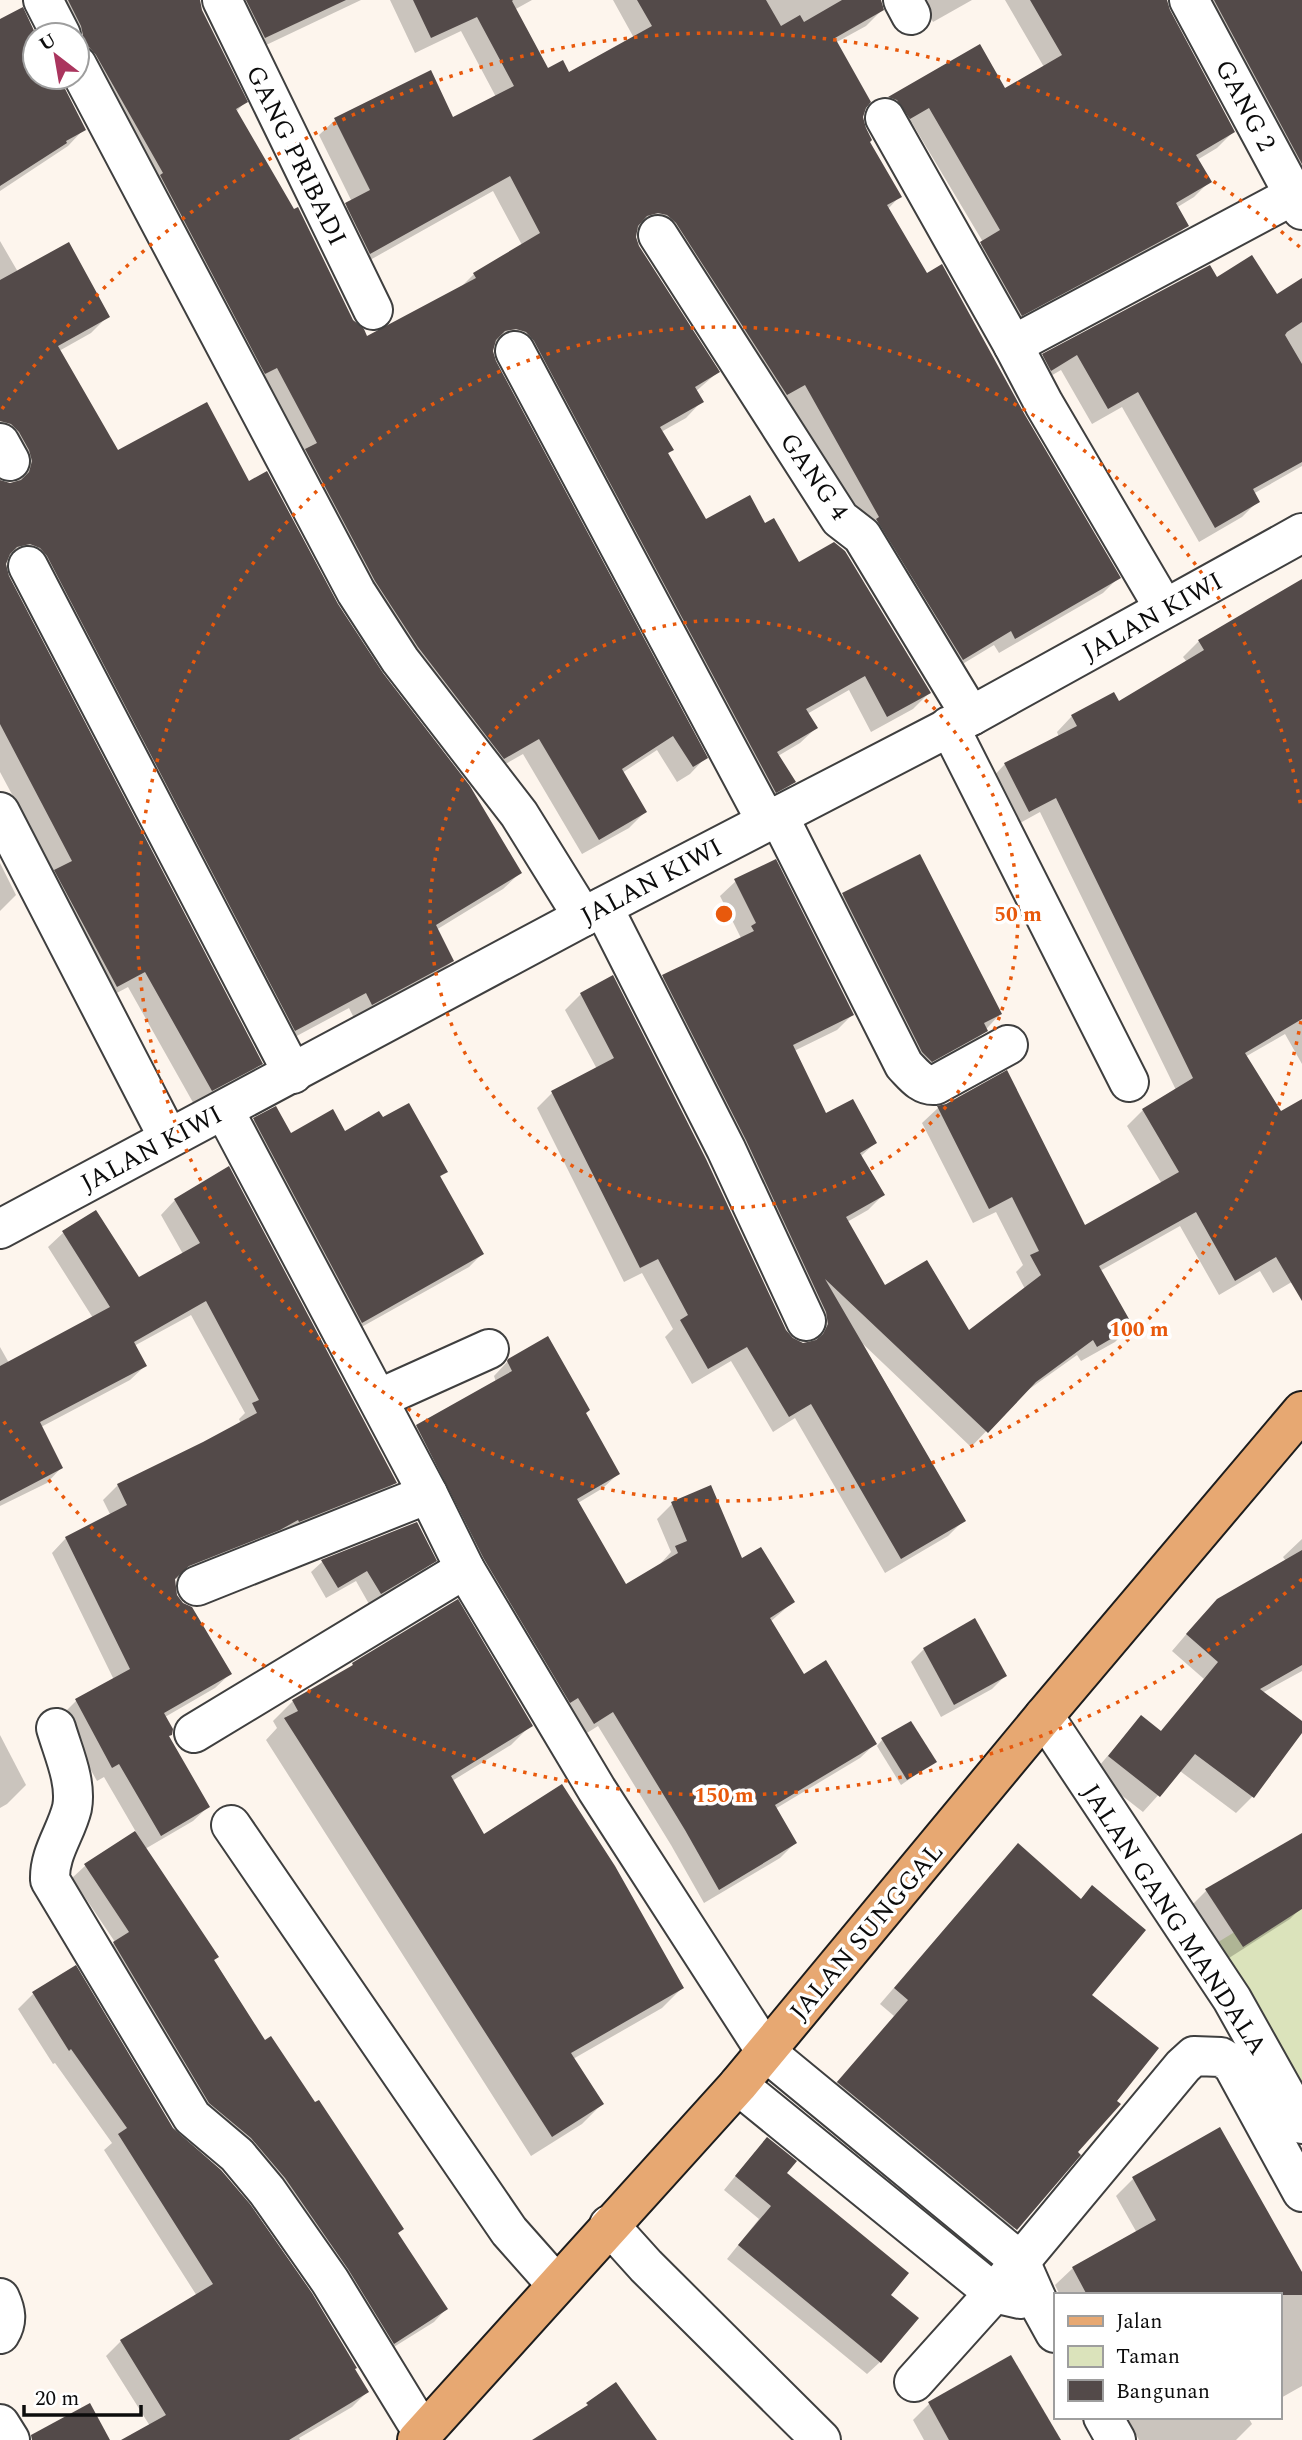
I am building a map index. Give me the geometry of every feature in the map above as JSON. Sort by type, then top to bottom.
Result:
[{"type":"main road","name":"JALAN SUNGGAL","points":[[420,2437],[738,2085],[1044,1716],[1302,1411]]},
{"type":"street","points":[[43,0],[54,21]]},
{"type":"street","name":"GANG PRIBADI","points":[[222,0],[373,310]]},
{"type":"street","name":"GANG 2","points":[[1189,0],[1298,202]]},
{"type":"street","points":[[91,91],[356,592],[400,660],[593,912],[726,1149],[806,1321]]},
{"type":"street","points":[[885,118],[1044,404],[1164,608]]},
{"type":"street","points":[[1013,345],[1298,202]]},
{"type":"street","name":"GANG 4","points":[[658,235],[840,519],[862,536],[960,721],[1129,1082]]},
{"type":"street","points":[[515,351],[772,818],[904,1065],[924,1084],[935,1085],[1007,1045]]},
{"type":"street","name":"JALAN KIWI","points":[[0,1229],[593,912],[960,721],[1302,533]]},
{"type":"street","points":[[28,566],[293,1074]]},
{"type":"street","points":[[0,811],[168,1137]]},
{"type":"street","points":[[223,1110],[379,1399],[465,1569],[597,1790],[766,2052],[1020,2261],[1047,2319]]},
{"type":"street","points":[[379,1399],[489,1349]]},
{"type":"street","points":[[197,1586],[428,1494]]},
{"type":"street","points":[[194,1733],[465,1569]]},
{"type":"street","name":"JALAN GANG MANDALA","points":[[1044,1716],[1232,1999],[1302,2124]]},
{"type":"street","points":[[56,1728],[72,1787],[72,1807],[49,1865],[50,1880],[192,2117],[237,2155],[267,2191],[330,2281],[420,2437]]},
{"type":"street","points":[[230,1825],[509,2231],[556,2284]]},
{"type":"street","points":[[914,2382],[1194,2056],[1221,2057],[1232,2064],[1302,2192]]},
{"type":"street","points":[[738,2085],[994,2292],[1047,2319]]},
{"type":"street","points":[[889,2208],[914,2176]]},
{"type":"street","points":[[609,2225],[646,2266],[821,2440]]},
{"type":"street","points":[[0,2298],[6,2311],[0,2334]]},
{"type":"street","points":[[1104,2419],[1116,2440]]},
{"type":"street","points":[[0,2424],[10,2440]]},
{"type":"green space","points":[[1302,1891],[1302,2107],[1192,1958]]},
{"type":"building","points":[[68,0],[200,0],[202,10],[248,102],[236,109],[294,209],[298,207],[353,320],[364,329],[367,336],[476,278],[473,273],[540,233],[510,176],[370,254],[345,203],[370,190],[334,118],[431,70],[453,117],[514,86],[477,17],[431,38],[413,0],[513,0],[548,68],[563,60],[569,72],[652,26],[637,0],[766,0],[781,26],[800,15],[804,22],[842,0],[881,0],[884,10],[835,38],[871,102],[863,117],[872,140],[870,142],[902,197],[887,205],[927,273],[942,264],[1025,415],[1121,578],[1015,639],[1011,631],[963,660],[876,519],[879,517],[805,385],[787,395],[676,223],[667,215],[658,213],[647,216],[638,226],[636,237],[639,246],[720,372],[695,387],[704,402],[660,427],[674,450],[668,453],[706,519],[750,495],[765,523],[774,518],[799,562],[834,542],[845,551],[931,693],[887,717],[865,676],[806,709],[818,728],[777,752],[796,782],[776,793],[534,341],[526,332],[516,329],[505,331],[496,340],[493,351],[496,361],[708,758],[693,767],[673,736],[622,769],[647,812],[599,840],[539,739],[504,759],[418,647],[375,581],[305,449],[317,443],[277,368],[265,374],[160,175],[163,173],[91,49],[91,21],[78,21]]},
{"type":"building","points":[[246,0],[346,0],[265,38]]},
{"type":"building","points":[[1030,0],[1167,0],[1235,132],[1196,155],[1212,182],[1176,203],[1189,226],[1022,316],[980,242],[1000,230],[929,108],[910,119],[897,100],[888,97],[980,44],[1005,88],[1062,55]]},
{"type":"building","points":[[1214,0],[1302,0],[1302,164]]},
{"type":"building","points":[[23,7],[30,21],[21,21],[21,91],[66,91],[86,130],[0,186],[0,19]]},
{"type":"building","points":[[69,242],[110,317],[58,346],[118,450],[207,402],[249,481],[267,471],[338,604],[383,673],[470,786],[522,873],[436,925],[454,961],[372,1005],[366,993],[295,1031],[47,556],[40,548],[30,544],[17,547],[6,564],[9,576],[263,1064],[212,1091],[145,972],[117,987],[54,870],[72,861],[0,724],[0,480],[10,483],[21,480],[29,472],[32,461],[19,432],[11,424],[0,421],[0,280]]},
{"type":"building","points":[[1252,255],[1277,294],[1302,278],[1302,322],[1285,335],[1302,364],[1302,462],[1253,489],[1260,502],[1215,528],[1138,392],[1108,409],[1077,355],[1051,371],[1042,354],[1210,265],[1217,277]]},
{"type":"building","points":[[1302,579],[1302,1019],[1245,1053],[1281,1111],[1302,1099],[1302,1301],[1276,1257],[1235,1281],[1196,1212],[1099,1266],[1133,1326],[1097,1347],[1093,1340],[1036,1382],[988,1433],[825,1279],[966,1521],[901,1559],[811,1404],[789,1417],[747,1347],[708,1369],[680,1320],[688,1315],[658,1259],[640,1268],[551,1091],[614,1058],[580,993],[613,975],[706,1159],[786,1330],[793,1338],[803,1343],[816,1340],[828,1324],[826,1312],[746,1140],[662,975],[754,931],[751,926],[756,923],[734,879],[776,859],[854,1015],[793,1045],[826,1113],[853,1099],[877,1143],[860,1153],[885,1195],[846,1217],[885,1285],[927,1260],[969,1330],[1041,1275],[1030,1255],[1039,1251],[1012,1197],[989,1209],[937,1106],[946,1104],[1007,1070],[1085,1225],[1179,1172],[1142,1109],[1193,1078],[1056,798],[1029,812],[1004,763],[1077,726],[1071,715],[1114,692],[1119,701],[1204,650],[1198,640]]},
{"type":"building","points":[[920,854],[1002,1014],[984,1023],[988,1031],[932,1062],[922,1052],[842,893]]},
{"type":"building","points":[[409,1103],[448,1172],[440,1176],[484,1254],[362,1323],[253,1118],[276,1106],[291,1133],[333,1109],[345,1131],[379,1111],[383,1117]]},
{"type":"building","points":[[229,1166],[397,1483],[299,1522],[298,1520],[280,1530],[189,1566],[175,1579],[177,1595],[183,1603],[192,1607],[232,1674],[164,1713],[173,1729],[172,1735],[169,1736],[210,1807],[161,1836],[119,1764],[112,1768],[75,1699],[130,1669],[65,1537],[127,1505],[117,1484],[257,1413],[252,1403],[259,1400],[206,1301],[134,1342],[147,1366],[40,1422],[63,1468],[0,1501],[0,1366],[110,1307],[62,1231],[96,1210],[139,1277],[200,1243],[174,1199]]},
{"type":"building","points":[[548,1336],[590,1410],[586,1413],[620,1474],[577,1499],[626,1584],[678,1553],[675,1546],[687,1541],[671,1502],[711,1485],[742,1558],[761,1547],[795,1602],[770,1618],[804,1674],[826,1660],[877,1744],[775,1805],[797,1843],[719,1890],[613,1712],[594,1724],[578,1698],[570,1703],[484,1559],[416,1425],[512,1371],[508,1359]]},
{"type":"building","points":[[417,1522],[437,1561],[381,1594],[367,1571],[338,1588],[321,1560]]},
{"type":"building","points":[[1302,1550],[1302,1665],[1260,1689],[1302,1721],[1302,1733],[1254,1798],[1195,1754],[1160,1797],[1108,1756],[1141,1715],[1161,1731],[1218,1662],[1186,1634],[1217,1599]]},
{"type":"building","points":[[458,1599],[533,1726],[451,1776],[484,1834],[562,1784],[615,1866],[684,1988],[571,2053],[604,2104],[552,2137],[284,1718],[298,1711],[292,1700]]},
{"type":"building","points":[[975,1618],[1007,1676],[954,1705],[923,1648]]},
{"type":"building","points":[[911,1721],[937,1762],[907,1780],[881,1738]]},
{"type":"building","points":[[135,1831],[219,1957],[214,1960],[265,2040],[271,2036],[315,2102],[319,2100],[368,2174],[404,2229],[398,2233],[448,2309],[394,2344],[348,2269],[285,2178],[251,2138],[209,2103],[113,1942],[129,1932],[84,1864]]},
{"type":"building","points":[[1302,1833],[1302,1909],[1243,1947],[1205,1889]]},
{"type":"building","points":[[1018,1843],[1081,1899],[1092,1885],[1146,1930],[1092,1995],[1159,2048],[1117,2101],[1121,2104],[1078,2152],[1081,2155],[1017,2230],[837,2082],[908,2000],[894,1988]]},
{"type":"building","points":[[76,1965],[173,2128],[221,2170],[250,2204],[312,2293],[369,2392],[289,2440],[121,2440],[166,2415],[120,2340],[213,2284],[118,2134],[127,2128],[71,2049],[69,2051],[32,1992]]},
{"type":"building","points":[[1220,2127],[1302,2272],[1302,2295],[1086,2293],[1072,2267],[1156,2220],[1132,2177]]},
{"type":"building","points":[[767,2137],[797,2161],[787,2173],[909,2273],[891,2295],[919,2318],[881,2363],[738,2245],[771,2206],[735,2176]]},
{"type":"building","points":[[1011,2355],[1061,2440],[949,2440],[928,2402]]},
{"type":"building","points":[[616,2382],[657,2440],[532,2440],[588,2405],[586,2403]]},
{"type":"building","points":[[90,2403],[110,2440],[32,2440],[31,2435]]}]
